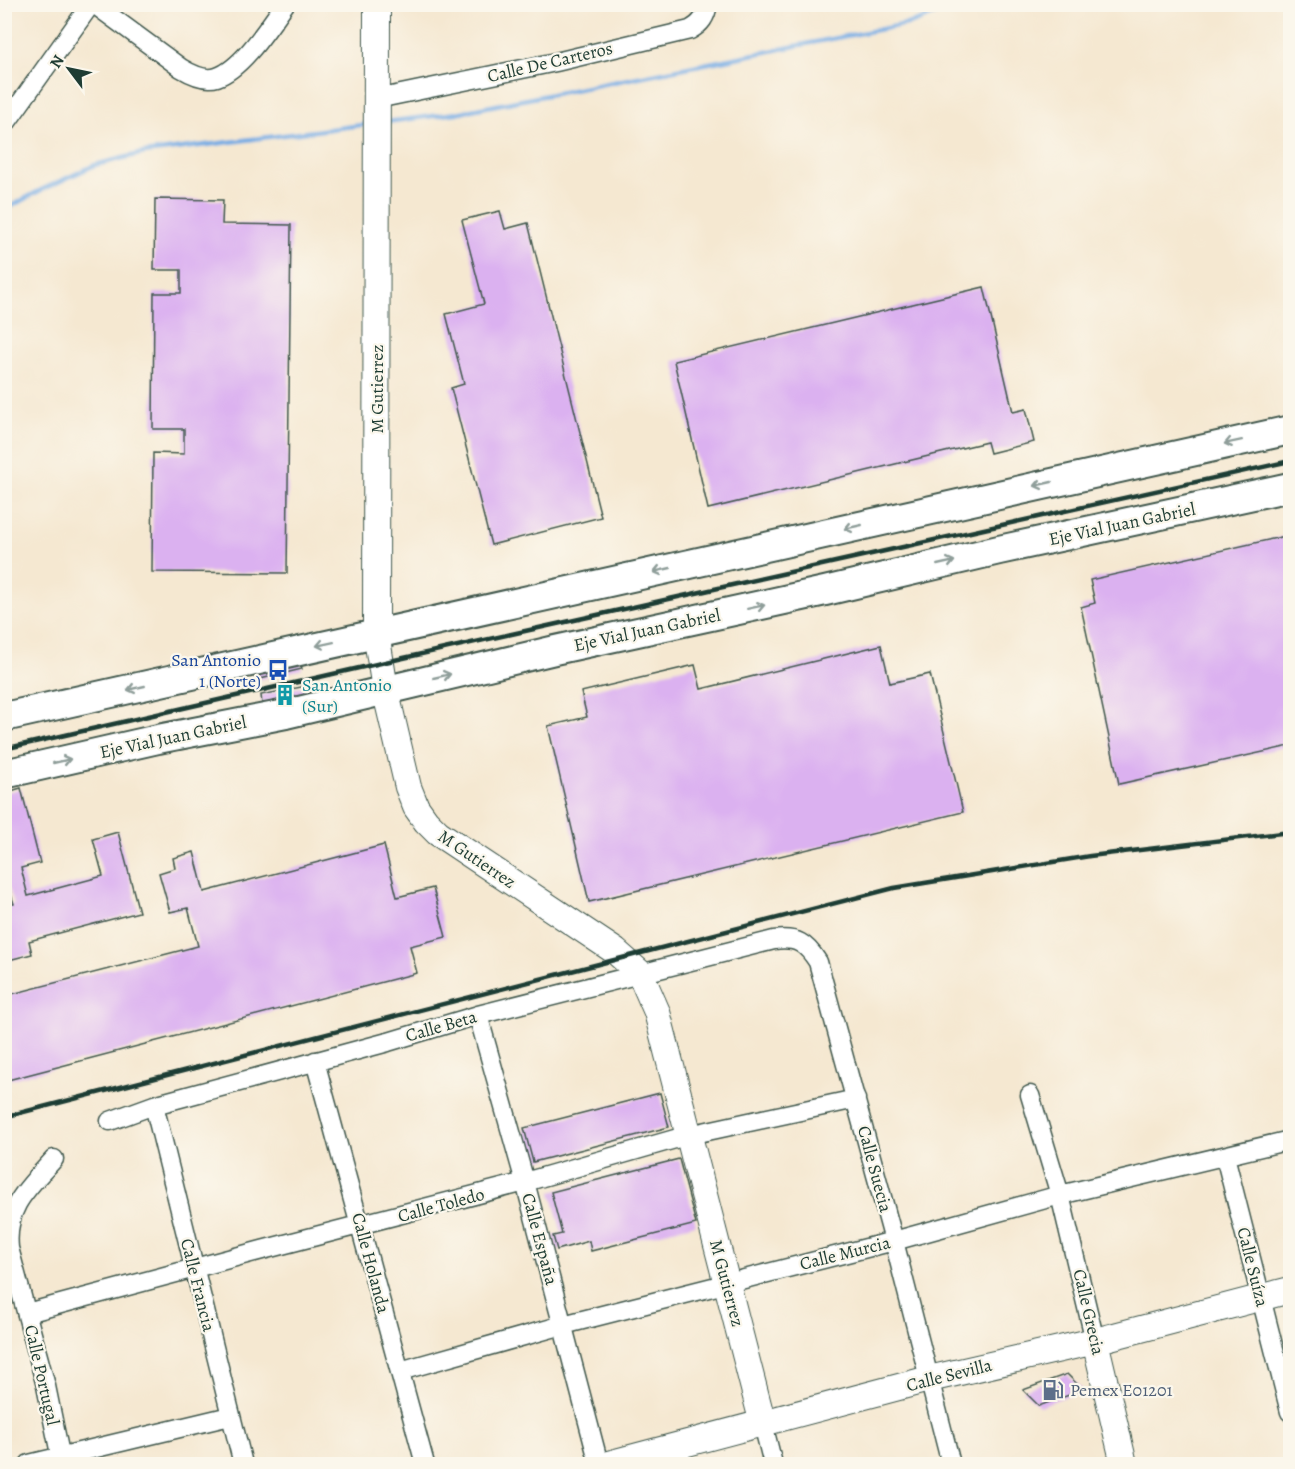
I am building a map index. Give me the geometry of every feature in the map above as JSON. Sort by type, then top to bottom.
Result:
[{"type":"main road","points":[[4,717],[1290,430]]},
{"type":"main road","name":"Eje Vial Juan Gabriel","points":[[4,774],[286,714],[555,650],[1290,487]]},
{"type":"street","points":[[4,126],[92,4],[181,68],[192,75],[205,78],[217,77],[241,61],[285,4]]},
{"type":"street","name":"M Gutierrez","points":[[377,4],[376,633],[386,690],[408,787],[416,807],[426,821],[446,839],[615,951],[640,973],[657,1012],[773,1464]]},
{"type":"street","name":"Calle De Carteros","points":[[377,102],[690,30],[700,24],[707,12],[708,4]]},
{"type":"street","name":"Calle Suecia","points":[[774,940],[789,938],[798,941],[812,953],[818,962],[894,1241],[951,1464]]},
{"type":"street","name":"Calle Beta","points":[[110,1120],[154,1105],[478,1015],[774,940]]},
{"type":"street","name":"Calle España","points":[[478,1015],[525,1182],[599,1464]]},
{"type":"street","name":"Calle Holanda","points":[[315,1061],[425,1464]]},
{"type":"street","name":"Calle Grecia","points":[[1030,1095],[1060,1195],[1124,1464]]},
{"type":"street","name":"Calle Toledo","points":[[27,1313],[525,1182],[689,1135],[856,1099]]},
{"type":"street","name":"Calle Francia","points":[[154,1105],[243,1464]]},
{"type":"street","name":"Calle Murcia","points":[[400,1371],[563,1325],[894,1241],[1060,1195],[1290,1140]]},
{"type":"street","name":"Calle Suíza","points":[[1225,1156],[1290,1412]]},
{"type":"street","name":"Calle Portugal","points":[[54,1159],[20,1198],[9,1221],[9,1248],[62,1461]]},
{"type":"street","name":"Calle Sevilla","points":[[608,1464],[929,1379],[1095,1341],[1290,1290]]},
{"type":"street","points":[[29,1464],[62,1461],[230,1416]]},
{"type":"building","points":[[155,199],[223,200],[222,224],[291,225],[287,573],[152,572],[153,453],[184,454],[184,429],[153,429],[154,293],[181,293],[181,270],[154,270]]},
{"type":"building","points":[[500,211],[505,229],[528,223],[601,517],[491,545],[451,388],[464,384],[446,314],[484,304],[462,220]]},
{"type":"building","points":[[984,287],[1013,412],[1026,409],[1034,442],[990,453],[987,442],[708,509],[674,361]]},
{"type":"building","points":[[1290,535],[1290,746],[1119,784],[1081,607],[1095,603],[1090,580]]},
{"type":"building","points":[[881,645],[890,683],[930,674],[963,812],[589,902],[548,726],[587,717],[581,692],[695,665],[701,689]]},
{"type":"building","name":"San Antonio 1 (Norte)","points":[[300,660],[302,669],[256,680],[254,671]]},
{"type":"building","name":"San Antonio (Sur)","points":[[306,686],[309,694],[262,704],[261,695]]},
{"type":"building","points":[[21,788],[40,863],[21,868],[28,896],[103,876],[93,839],[118,832],[139,912],[29,941],[32,954],[5,961],[4,906],[14,904],[4,872],[4,793]]},
{"type":"building","points":[[384,845],[397,897],[433,888],[446,937],[410,946],[417,973],[4,1081],[4,996],[198,946],[188,908],[170,912],[159,873],[175,868],[173,858],[194,852],[204,892]]},
{"type":"building","points":[[660,1093],[669,1127],[533,1162],[524,1128]]},
{"type":"building","points":[[679,1159],[696,1224],[591,1251],[589,1241],[557,1250],[553,1236],[562,1234],[551,1192]]},
{"type":"building","name":"Pemex E01201","points":[[1067,1374],[1083,1390],[1039,1406],[1023,1390]]},
{"type":"waterway","points":[[386,122],[456,113],[912,23],[963,4]]},
{"type":"waterway","points":[[4,210],[95,165],[144,153],[369,124]]},
{"type":"railway","points":[[4,749],[1290,461]]},
{"type":"railway","points":[[4,1117],[894,888],[1090,856],[1290,832]]},
{"type":"place","name":"San Antonio 1 (Norte)","points":[[278,670]]},
{"type":"place","name":"San Antonio (Sur)","points":[[285,695]]},
{"type":"place","name":"Pemex E01201","points":[[1053,1390]]}]
